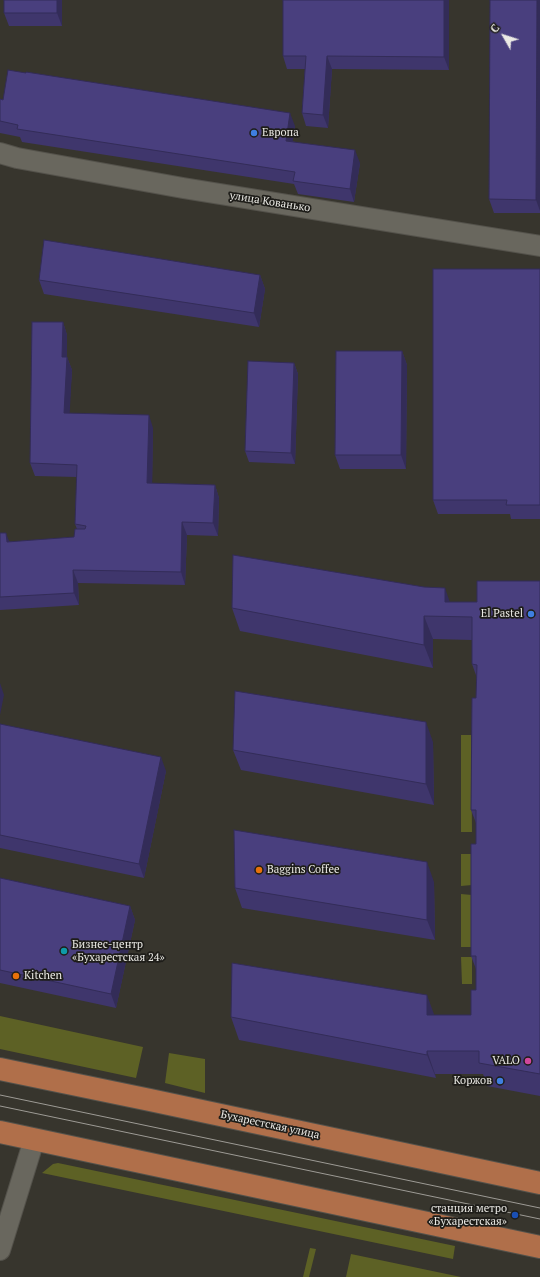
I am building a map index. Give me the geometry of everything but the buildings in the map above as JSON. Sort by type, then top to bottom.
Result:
[{"type":"main road","name":"Бухарестская улица","points":[[0,1069],[540,1183]]},
{"type":"main road","points":[[0,1132],[540,1247]]},
{"type":"street","name":"улица Кованько","points":[[0,153],[17,158],[183,188],[540,246]]},
{"type":"street","points":[[0,1250],[34,1140]]},
{"type":"green space","points":[[461,735],[471,735],[472,832],[461,832]]},
{"type":"green space","points":[[461,854],[472,854],[472,885],[461,886]]},
{"type":"green space","points":[[461,894],[472,895],[472,947],[461,947]]},
{"type":"green space","points":[[461,957],[472,957],[472,984],[462,984]]},
{"type":"green space","points":[[0,1016],[143,1047],[136,1078],[0,1049]]},
{"type":"green space","points":[[169,1053],[205,1059],[205,1093],[165,1083]]},
{"type":"green space","points":[[58,1163],[455,1246],[453,1259],[42,1173],[53,1164]]},
{"type":"green space","points":[[310,1248],[316,1249],[309,1277],[303,1277]]},
{"type":"green space","points":[[351,1254],[461,1277],[346,1277]]},
{"type":"tram line","points":[[0,1095],[540,1208]]},
{"type":"tram line","points":[[0,1106],[540,1219]]},
{"type":"place","name":"Европа","points":[[254,133]]},
{"type":"place","name":"El Pastel","points":[[531,614]]},
{"type":"place","name":"Baggins Coffee","points":[[259,870]]},
{"type":"place","name":"Бизнес-центр «Бухарестская 24»","points":[[64,951]]},
{"type":"place","name":"Kitchen","points":[[16,976]]},
{"type":"place","name":"VALO","points":[[528,1061]]},
{"type":"place","name":"Коржов","points":[[500,1081]]},
{"type":"place","name":"станция метро «Бухарестская»","points":[[515,1215]]}]
